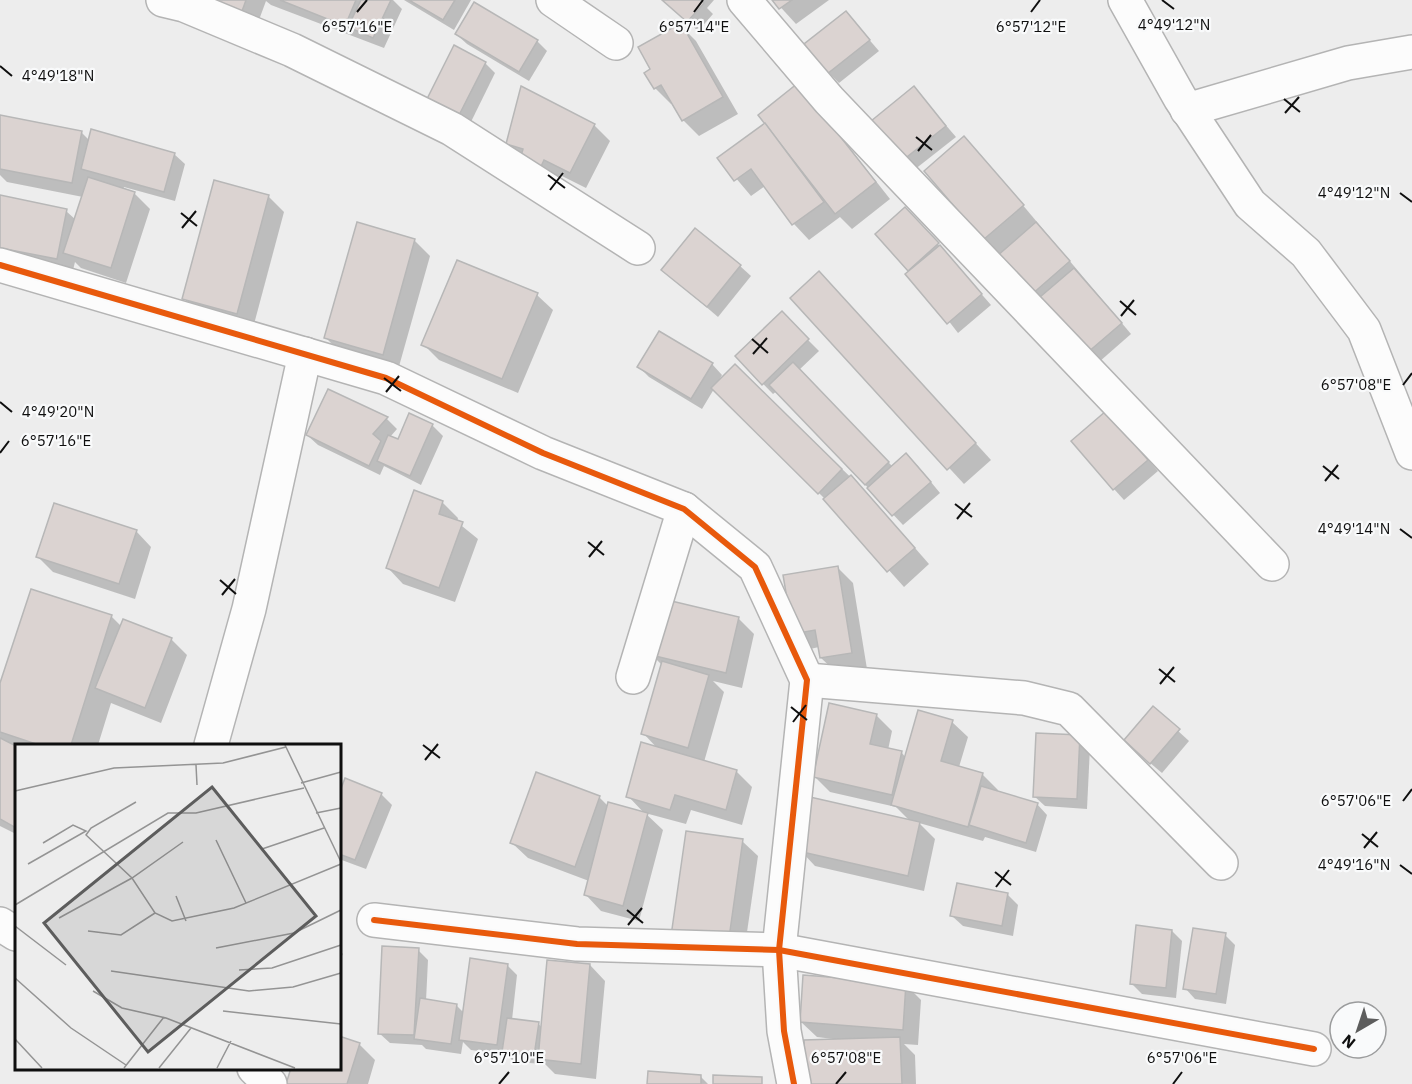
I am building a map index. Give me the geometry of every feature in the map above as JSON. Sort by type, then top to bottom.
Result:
[{"type":"street","points":[[163,0],[184,5],[292,50],[452,129],[638,248]]},
{"type":"street","points":[[553,0],[616,43]]},
{"type":"street","points":[[744,0],[837,109],[1272,564]]},
{"type":"street","points":[[1125,0],[1187,110],[1250,204],[1306,253],[1364,330],[1412,453]]},
{"type":"street","points":[[1187,110],[1348,63],[1412,52]]},
{"type":"street","points":[[0,265],[386,378],[543,453],[684,509],[755,567],[807,680],[779,950],[784,1031],[794,1084]]},
{"type":"street","points":[[211,744],[249,609],[305,354]]},
{"type":"street","points":[[633,677],[684,509]]},
{"type":"street","points":[[807,680],[1024,698],[1069,709],[1221,863]]},
{"type":"street","points":[[374,920],[577,944],[779,950],[1314,1049]]},
{"type":"street","points":[[0,924],[15,932]]},
{"type":"street","points":[[255,1069],[270,1084]]},
{"type":"building","points":[[204,0],[246,0],[241,14]]},
{"type":"building","points":[[280,0],[356,0],[345,26]]},
{"type":"building","points":[[361,0],[391,0],[373,38],[348,27]]},
{"type":"building","points":[[409,0],[455,0],[443,20]]},
{"type":"building","points":[[662,0],[700,0],[704,3],[687,22]]},
{"type":"building","points":[[772,0],[792,0],[779,9]]},
{"type":"building","points":[[474,2],[538,40],[519,72],[455,34]]},
{"type":"building","points":[[846,11],[870,40],[827,74],[804,44]]},
{"type":"building","points":[[681,23],[723,97],[682,121],[661,85],[654,89],[644,73],[650,69],[638,47]]},
{"type":"building","points":[[454,45],[486,62],[455,123],[423,107]]},
{"type":"building","points":[[798,83],[876,182],[835,214],[758,115]]},
{"type":"building","points":[[521,86],[595,124],[570,173],[544,160],[538,173],[519,164],[523,149],[506,144]]},
{"type":"building","points":[[914,86],[946,126],[903,160],[871,121]]},
{"type":"building","points":[[0,115],[82,131],[72,183],[0,169]]},
{"type":"building","points":[[765,123],[824,202],[792,225],[751,169],[734,181],[717,158]]},
{"type":"building","points":[[91,129],[175,153],[164,192],[81,169]]},
{"type":"building","points":[[964,136],[1024,205],[983,240],[924,171]]},
{"type":"building","points":[[88,177],[135,192],[111,268],[63,253]]},
{"type":"building","points":[[214,180],[269,195],[237,314],[182,299]]},
{"type":"building","points":[[0,195],[67,209],[57,259],[0,248]]},
{"type":"building","points":[[905,207],[939,243],[908,271],[875,234]]},
{"type":"building","points":[[357,222],[415,239],[383,355],[324,338]]},
{"type":"building","points":[[1036,222],[1070,261],[1031,295],[997,256]]},
{"type":"building","points":[[695,228],[741,265],[707,307],[661,270]]},
{"type":"building","points":[[940,245],[982,294],[947,324],[905,274]]},
{"type":"building","points":[[457,260],[538,293],[502,379],[421,345]]},
{"type":"building","points":[[1074,268],[1122,323],[1087,353],[1040,297]]},
{"type":"building","points":[[819,271],[976,443],[947,470],[790,298]]},
{"type":"building","points":[[782,311],[809,339],[762,385],[735,356]]},
{"type":"building","points":[[659,331],[713,363],[691,399],[637,367]]},
{"type":"building","points":[[793,362],[889,462],[865,485],[769,385]]},
{"type":"building","points":[[735,364],[842,469],[818,494],[711,388]]},
{"type":"building","points":[[328,389],[388,417],[373,434],[381,441],[369,466],[306,435]]},
{"type":"building","points":[[1106,411],[1148,460],[1113,490],[1071,441]]},
{"type":"building","points":[[409,413],[433,424],[410,476],[377,461],[388,435],[398,439]]},
{"type":"building","points":[[906,453],[931,482],[892,516],[867,488]]},
{"type":"building","points":[[851,475],[915,548],[887,572],[823,499]]},
{"type":"building","points":[[414,490],[443,501],[439,514],[463,522],[439,588],[386,568]]},
{"type":"building","points":[[54,503],[137,530],[119,584],[36,557]]},
{"type":"building","points":[[838,566],[852,653],[820,658],[815,630],[793,634],[783,575]]},
{"type":"building","points":[[31,589],[112,615],[71,744],[36,744],[0,732],[0,683]]},
{"type":"building","points":[[663,599],[739,617],[726,673],[651,655]]},
{"type":"building","points":[[123,619],[172,638],[145,708],[95,688]]},
{"type":"building","points":[[662,661],[709,675],[688,748],[641,734]]},
{"type":"building","points":[[829,703],[877,714],[870,744],[902,751],[892,795],[813,777]]},
{"type":"building","points":[[1153,706],[1180,729],[1150,764],[1124,740]]},
{"type":"building","points":[[918,710],[953,720],[941,761],[983,773],[968,827],[891,805]]},
{"type":"building","points":[[1036,733],[1080,735],[1077,799],[1033,797]]},
{"type":"building","points":[[0,738],[15,746],[15,827],[0,819]]},
{"type":"building","points":[[641,742],[737,770],[726,810],[675,795],[670,810],[626,797]]},
{"type":"building","points":[[536,772],[600,796],[575,867],[510,843]]},
{"type":"building","points":[[345,778],[382,793],[355,860],[340,854],[340,791]]},
{"type":"building","points":[[981,786],[1038,803],[1026,843],[969,825]]},
{"type":"building","points":[[810,797],[920,822],[908,876],[798,851]]},
{"type":"building","points":[[608,802],[648,813],[623,906],[584,895]]},
{"type":"building","points":[[686,831],[743,839],[728,945],[671,936]]},
{"type":"building","points":[[957,883],[1008,893],[1002,926],[950,916]]},
{"type":"building","points":[[1136,925],[1172,930],[1166,988],[1130,984]]},
{"type":"building","points":[[1193,928],[1226,933],[1216,994],[1183,989]]},
{"type":"building","points":[[382,946],[419,948],[414,1035],[378,1034]]},
{"type":"building","points":[[470,958],[508,964],[497,1045],[459,1040]]},
{"type":"building","points":[[547,960],[590,964],[581,1064],[538,1059]]},
{"type":"building","points":[[803,975],[906,983],[903,1030],[800,1022]]},
{"type":"building","points":[[420,998],[457,1004],[451,1044],[414,1039]]},
{"type":"building","points":[[507,1018],[539,1022],[534,1056],[502,1052]]},
{"type":"building","points":[[340,1036],[360,1043],[347,1084],[286,1084],[291,1069],[340,1069]]},
{"type":"building","points":[[900,1037],[902,1084],[806,1084],[804,1040]]},
{"type":"building","points":[[648,1071],[701,1075],[701,1084],[647,1084]]},
{"type":"building","points":[[713,1075],[762,1077],[762,1084],[713,1084]]},
{"type":"cycle path","points":[[0,265],[386,378],[543,453],[684,509],[755,567],[807,680],[779,950],[784,1031],[794,1084]]},
{"type":"cycle path","points":[[374,920],[577,944],[779,950],[1314,1049]]}]
